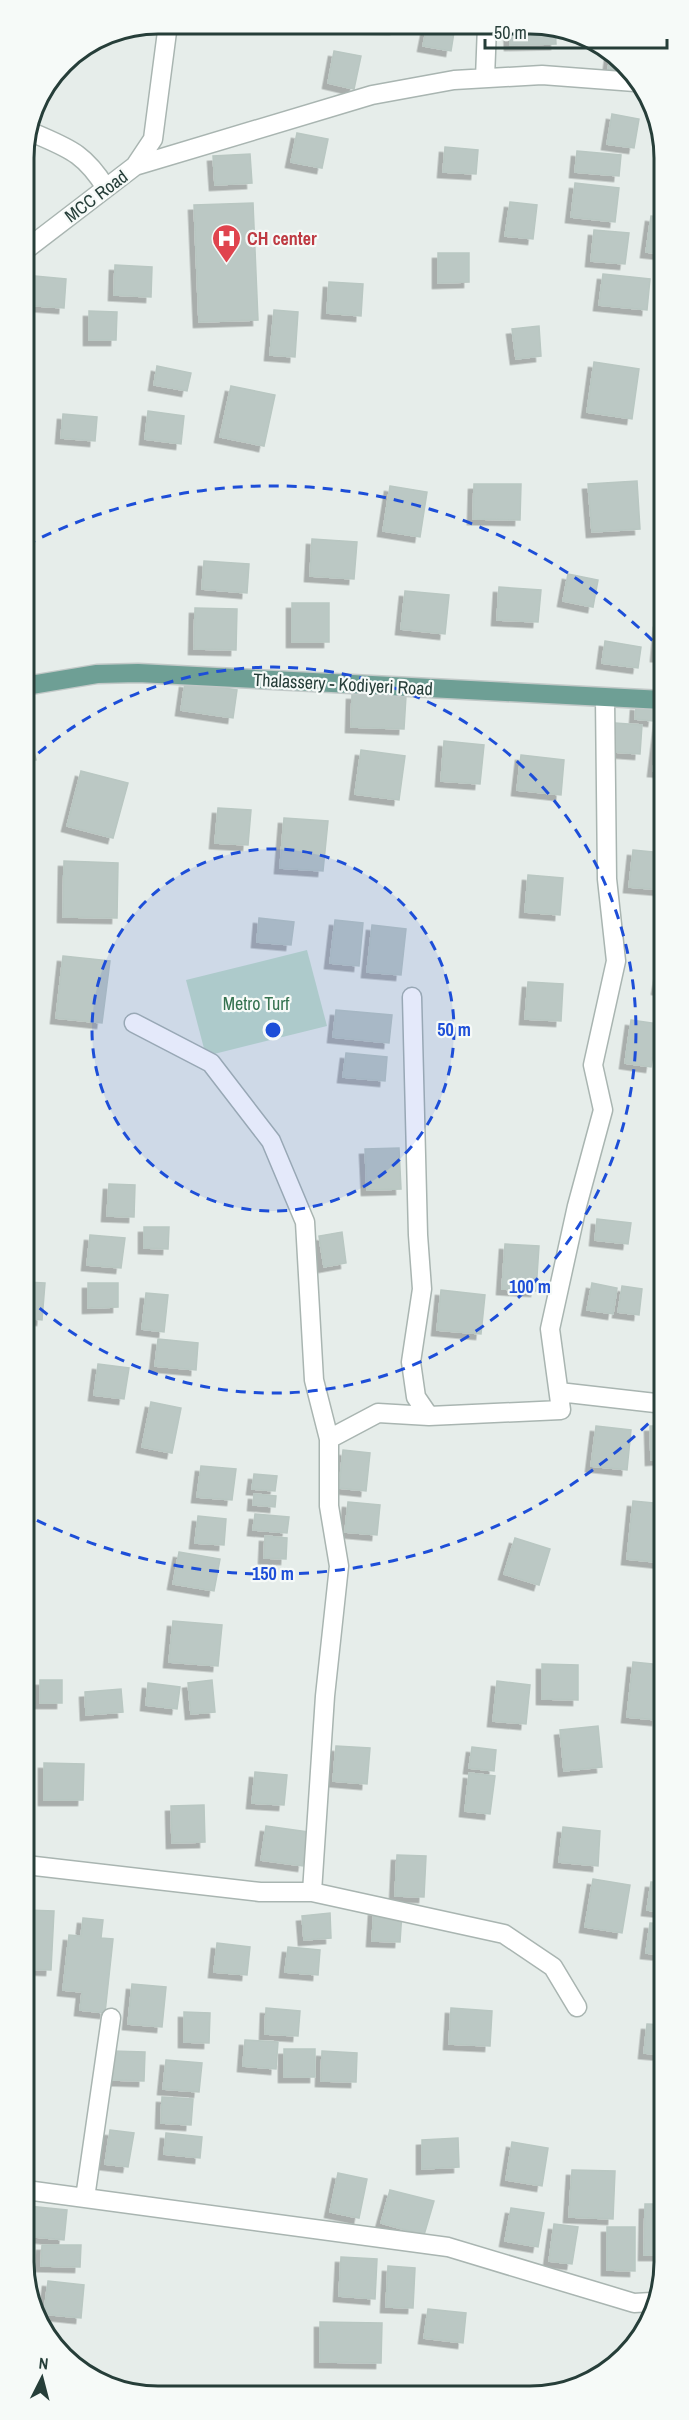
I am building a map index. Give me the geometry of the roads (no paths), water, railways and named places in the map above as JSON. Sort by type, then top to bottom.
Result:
[{"type":"main road","name":"Thalassery - Kodiyeri Road","points":[[35,684],[97,674],[138,673],[654,700]]},
{"type":"street","points":[[485,78],[487,34]]},
{"type":"street","name":"MCC Road","points":[[35,243],[135,166],[153,139],[167,35]]},
{"type":"street","points":[[135,166],[372,95],[454,80],[542,75],[628,81]]},
{"type":"street","points":[[37,135],[75,151],[92,165],[106,188]]},
{"type":"street","points":[[329,1439],[378,1413],[429,1416],[561,1410],[550,1329],[577,1206],[603,1110],[593,1065],[616,961],[607,879],[605,699]]},
{"type":"street","points":[[412,997],[422,1289],[411,1362],[416,1397],[429,1416]]},
{"type":"street","points":[[134,1023],[211,1063],[271,1141],[305,1222],[314,1380],[329,1439],[329,1506],[339,1566],[325,1696],[312,1892]]},
{"type":"street","points":[[559,1392],[654,1403]]},
{"type":"street","points":[[34,1866],[260,1892],[312,1892],[504,1934],[554,1967],[577,2007]]},
{"type":"street","points":[[85,2198],[111,2018]]},
{"type":"street","points":[[34,2191],[448,2247],[634,2303],[647,2302]]},
{"type":"place","name":"CH center","points":[[226,264]]},
{"type":"park label","name":"Metro Turf","points":[[256,1003]]}]
